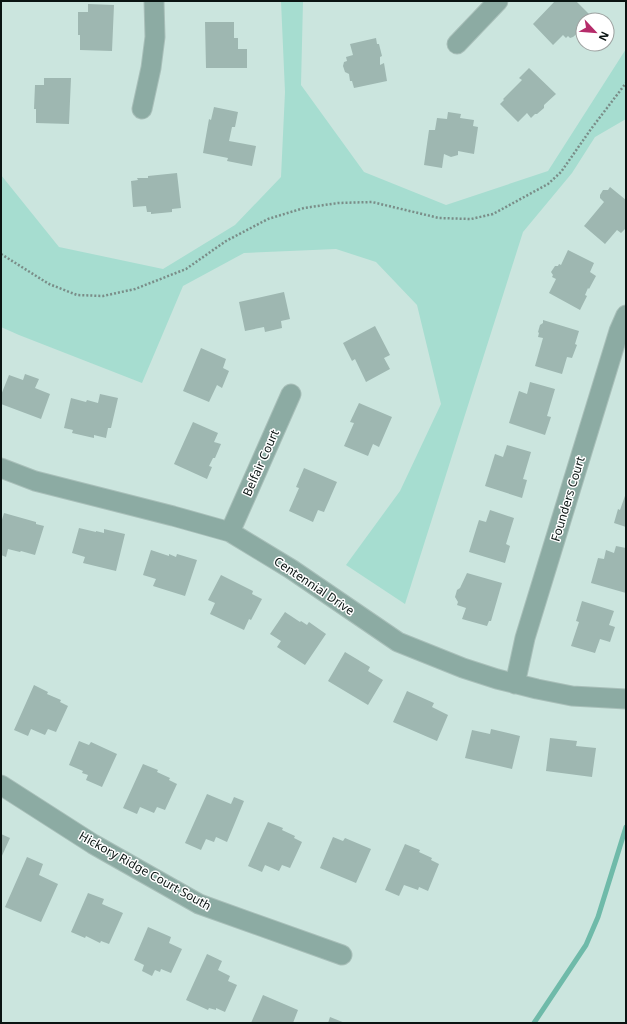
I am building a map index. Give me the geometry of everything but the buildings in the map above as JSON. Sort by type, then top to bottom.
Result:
[{"type":"street","points":[[142,109],[151,68],[155,37],[154,1]]},
{"type":"street","points":[[457,44],[498,1]]},
{"type":"street","name":"Founders Court","points":[[515,684],[525,638],[619,331],[626,315]]},
{"type":"street","name":"Belfair Court","points":[[230,532],[291,394]]},
{"type":"street","name":"Centennial Drive","points":[[1,468],[35,481],[230,532],[291,569],[398,642],[463,668],[515,684],[572,696],[626,699]]},
{"type":"street","name":"Hickory Ridge Court South","points":[[1,785],[93,844],[199,904],[342,955]]},
{"type":"path","points":[[1,254],[49,284],[77,295],[103,296],[135,289],[186,269],[226,241],[268,219],[304,208],[338,203],[372,202],[439,218],[471,219],[493,214],[548,184],[561,172],[626,83]]},
{"type":"green space","points":[[281,1],[303,1],[301,85],[364,172],[446,205],[548,171],[626,49],[626,119],[595,137],[572,173],[523,232],[405,604],[346,565],[400,491],[441,404],[417,305],[376,262],[336,249],[244,253],[183,286],[142,383],[1,327],[1,175],[59,247],[163,269],[235,225],[281,177],[285,92]]},
{"type":"waterway","points":[[534,1023],[586,945],[598,917],[626,827]]}]
